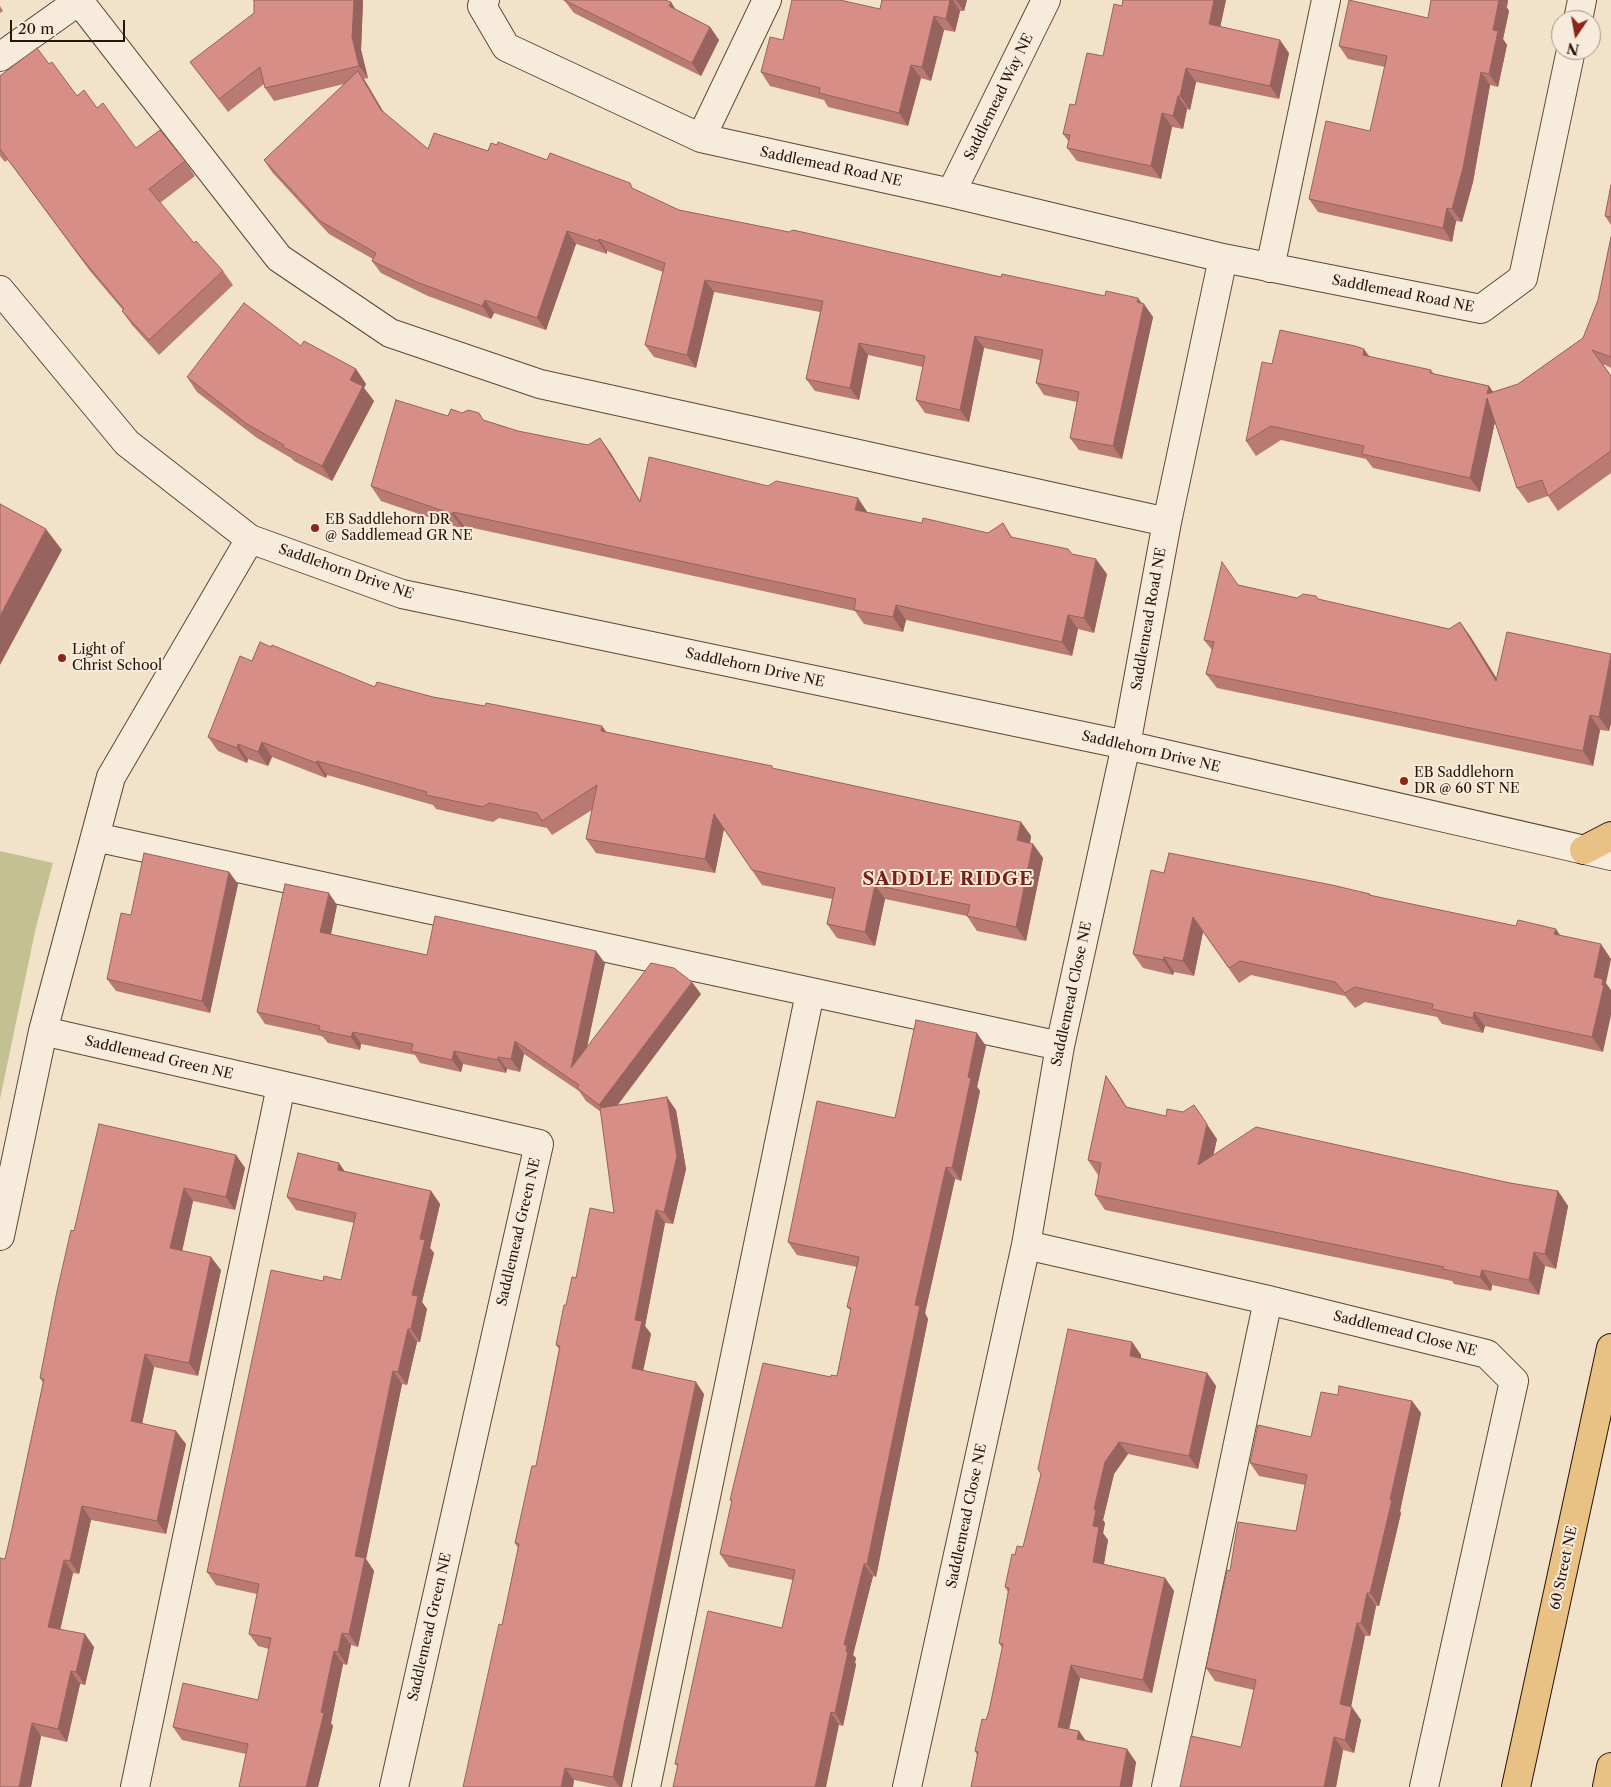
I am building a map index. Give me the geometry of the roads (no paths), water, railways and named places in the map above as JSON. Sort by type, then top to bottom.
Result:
[{"type":"main road","points":[[1584,850],[1611,836]]},
{"type":"main road","name":"60 Street NE","points":[[1516,1787],[1611,1348]]},
{"type":"main road","points":[[1607,1787],[1611,1767]]},
{"type":"street","points":[[0,57],[80,0],[279,258],[390,332],[540,384],[1167,522]]},
{"type":"street","name":"Saddlemead Road NE","points":[[485,0],[482,6],[506,47],[700,138],[952,193],[1223,258],[1481,308],[1523,278],[1569,60]]},
{"type":"street","points":[[700,138],[767,0]]},
{"type":"street","name":"Saddlemead Way NE","points":[[952,193],[1046,0]]},
{"type":"street","points":[[1270,268],[1326,0]]},
{"type":"street","name":"Saddlemead Road NE","points":[[1126,745],[1167,522],[1223,258]]},
{"type":"street","name":"Saddlehorn Drive NE","points":[[0,290],[128,443],[250,539],[402,594],[1126,745],[1611,856]]},
{"type":"street","points":[[0,1236],[43,1031],[111,777],[250,539]]},
{"type":"street","name":"Saddlemead Close NE","points":[[907,1787],[1026,1245],[1060,1046],[1126,745]]},
{"type":"street","points":[[95,837],[1060,1046]]},
{"type":"street","points":[[646,1787],[810,993]]},
{"type":"street","name":"Saddlemead Green NE","points":[[43,1031],[539,1144],[394,1787]]},
{"type":"street","points":[[135,1787],[282,1086]]},
{"type":"street","name":"Saddlemead Close NE","points":[[1026,1245],[1268,1300],[1487,1354],[1514,1381],[1424,1787]]},
{"type":"street","points":[[1166,1787],[1268,1300]]},
{"type":"place","name":"EB Saddlehorn DR @ Saddlemead GR NE","points":[[315,528]]},
{"type":"place","name":"Light of Christ School","points":[[62,658]]},
{"type":"place","name":"EB Saddlehorn DR @ 60 ST NE","points":[[1404,781]]},
{"type":"district","name":"SADDLE RIDGE","points":[[948,880]]}]
